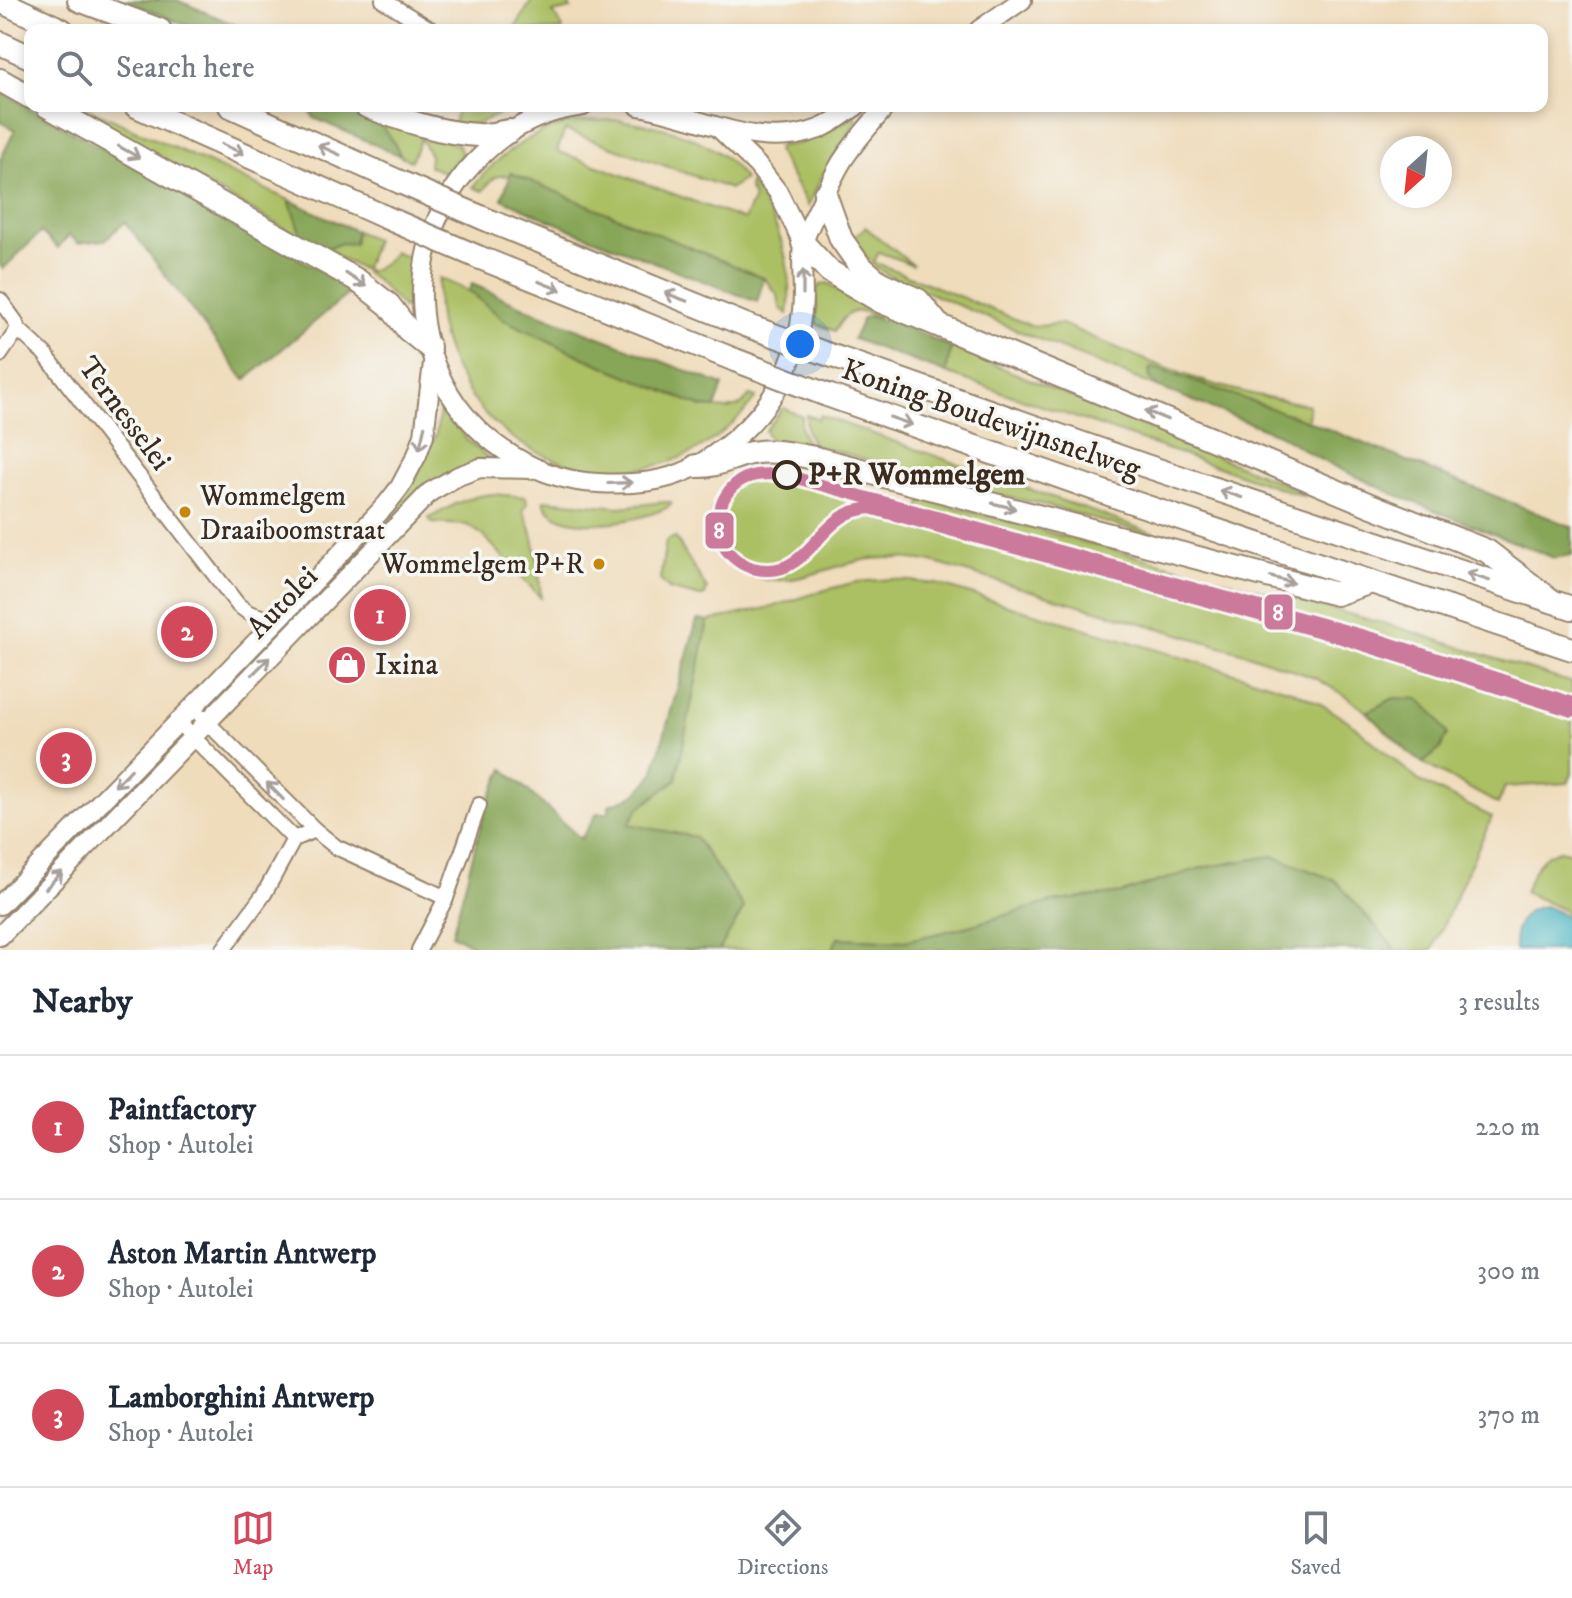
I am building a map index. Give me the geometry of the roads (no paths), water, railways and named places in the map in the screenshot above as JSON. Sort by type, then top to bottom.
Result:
[{"type":"highway","points":[[79,0],[144,24]]},
{"type":"highway","points":[[0,1],[49,24]]},
{"type":"highway","points":[[0,43],[24,54]]},
{"type":"highway","points":[[0,80],[24,94]]},
{"type":"highway","points":[[58,112],[357,280],[389,305],[431,355]]},
{"type":"highway","name":"Koning Boudewijnsnelweg","points":[[149,112],[478,257],[827,395],[1129,501],[1572,649]]},
{"type":"highway","name":"Koning Boudewijnsnelweg","points":[[243,112],[492,222],[748,326],[1143,465],[1562,604]]},
{"type":"highway","points":[[382,112],[445,131],[482,135],[510,131]]},
{"type":"highway","points":[[825,194],[841,239],[860,266],[879,282],[918,300],[939,326]]},
{"type":"highway","points":[[803,243],[829,271],[880,301],[1487,551],[1562,604]]},
{"type":"highway","points":[[696,466],[710,467],[754,452],[786,453],[1336,594],[1371,582]]},
{"type":"main road","points":[[988,24],[1022,0]]},
{"type":"main road","name":"Autolei","points":[[552,112],[510,131],[461,176],[439,213],[428,245],[422,282],[423,321],[431,355],[449,392],[469,420],[496,446],[535,469],[565,479],[613,484],[654,480],[696,466],[747,429],[767,405],[788,369],[800,329],[803,243],[840,164],[881,112]]},
{"type":"main road","name":"Autolei","points":[[669,112],[758,137],[786,137],[821,128],[846,112]]},
{"type":"main road","name":"Autolei","points":[[718,127],[757,165],[778,192],[803,243]]},
{"type":"main road","name":"Autolei","points":[[0,905],[386,505],[406,477],[424,435],[431,355]]},
{"type":"main road","name":"Autolei","points":[[0,936],[430,492],[480,468],[535,469]]},
{"type":"street","points":[[383,0],[422,24]]},
{"type":"street","name":"Ternesselei","points":[[0,300],[18,329],[45,355],[238,605],[260,618],[275,621]]},
{"type":"street","points":[[0,355],[18,329]]},
{"type":"street","points":[[192,707],[315,830],[336,847],[446,898]]},
{"type":"street","points":[[178,722],[294,839]]},
{"type":"street","points":[[419,950],[446,898],[479,805]]},
{"type":"street","points":[[223,950],[264,894],[294,839],[315,830]]},
{"type":"water","points":[[1544,906],[1572,918],[1572,950],[1515,950],[1515,935],[1520,921],[1530,911]]},
{"type":"place","name":"P+R Wommelgem","points":[[787,475]]},
{"type":"place","name":"Wommelgem Draaiboomstraat","points":[[185,512]]},
{"type":"place","name":"Wommelgem P+R","points":[[599,564]]},
{"type":"place","name":"Paintfactory","points":[[380,615]]},
{"type":"place","name":"Aston Martin Antwerp","points":[[187,632]]},
{"type":"place","name":"Ixina","points":[[347,665]]},
{"type":"place","name":"Lamborghini Antwerp","points":[[66,758]]}]
